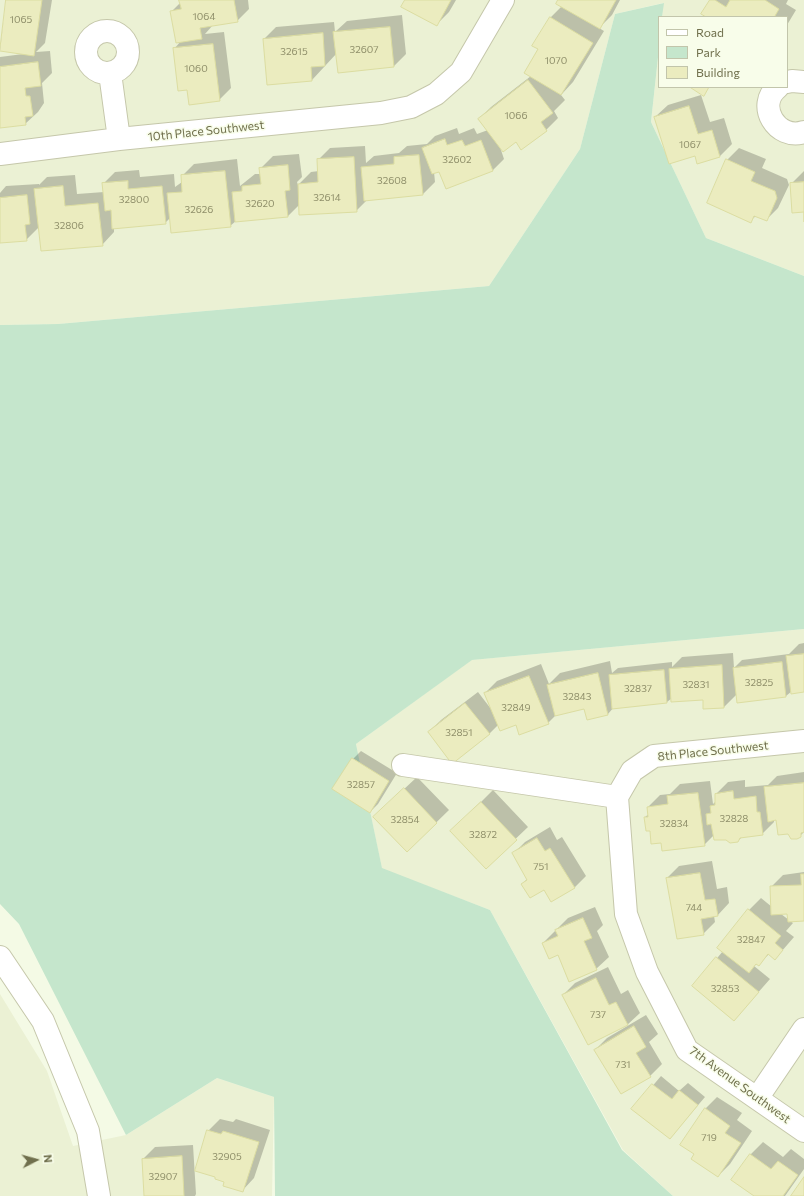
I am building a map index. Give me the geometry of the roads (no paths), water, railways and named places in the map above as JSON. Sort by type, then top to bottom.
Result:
[{"type":"street","name":"10th Place Southwest","points":[[0,154],[119,139],[381,114],[411,107],[436,94],[461,72],[503,0]]},
{"type":"street","points":[[110,73],[119,139]]},
{"type":"street","points":[[788,82],[792,80],[804,82]]},
{"type":"street","points":[[777,88],[771,97],[768,106],[770,116],[774,124],[781,130],[790,134],[804,132]]},
{"type":"street","name":"8th Place Southwest","points":[[616,797],[632,771],[654,756],[804,741]]},
{"type":"street","points":[[403,765],[616,797]]},
{"type":"street","name":"7th Avenue Southwest","points":[[616,797],[626,914],[646,972],[688,1050],[758,1097],[804,1131]]},
{"type":"street","points":[[0,957],[43,1021],[88,1131],[99,1196]]},
{"type":"street","points":[[758,1097],[804,1029]]}]
